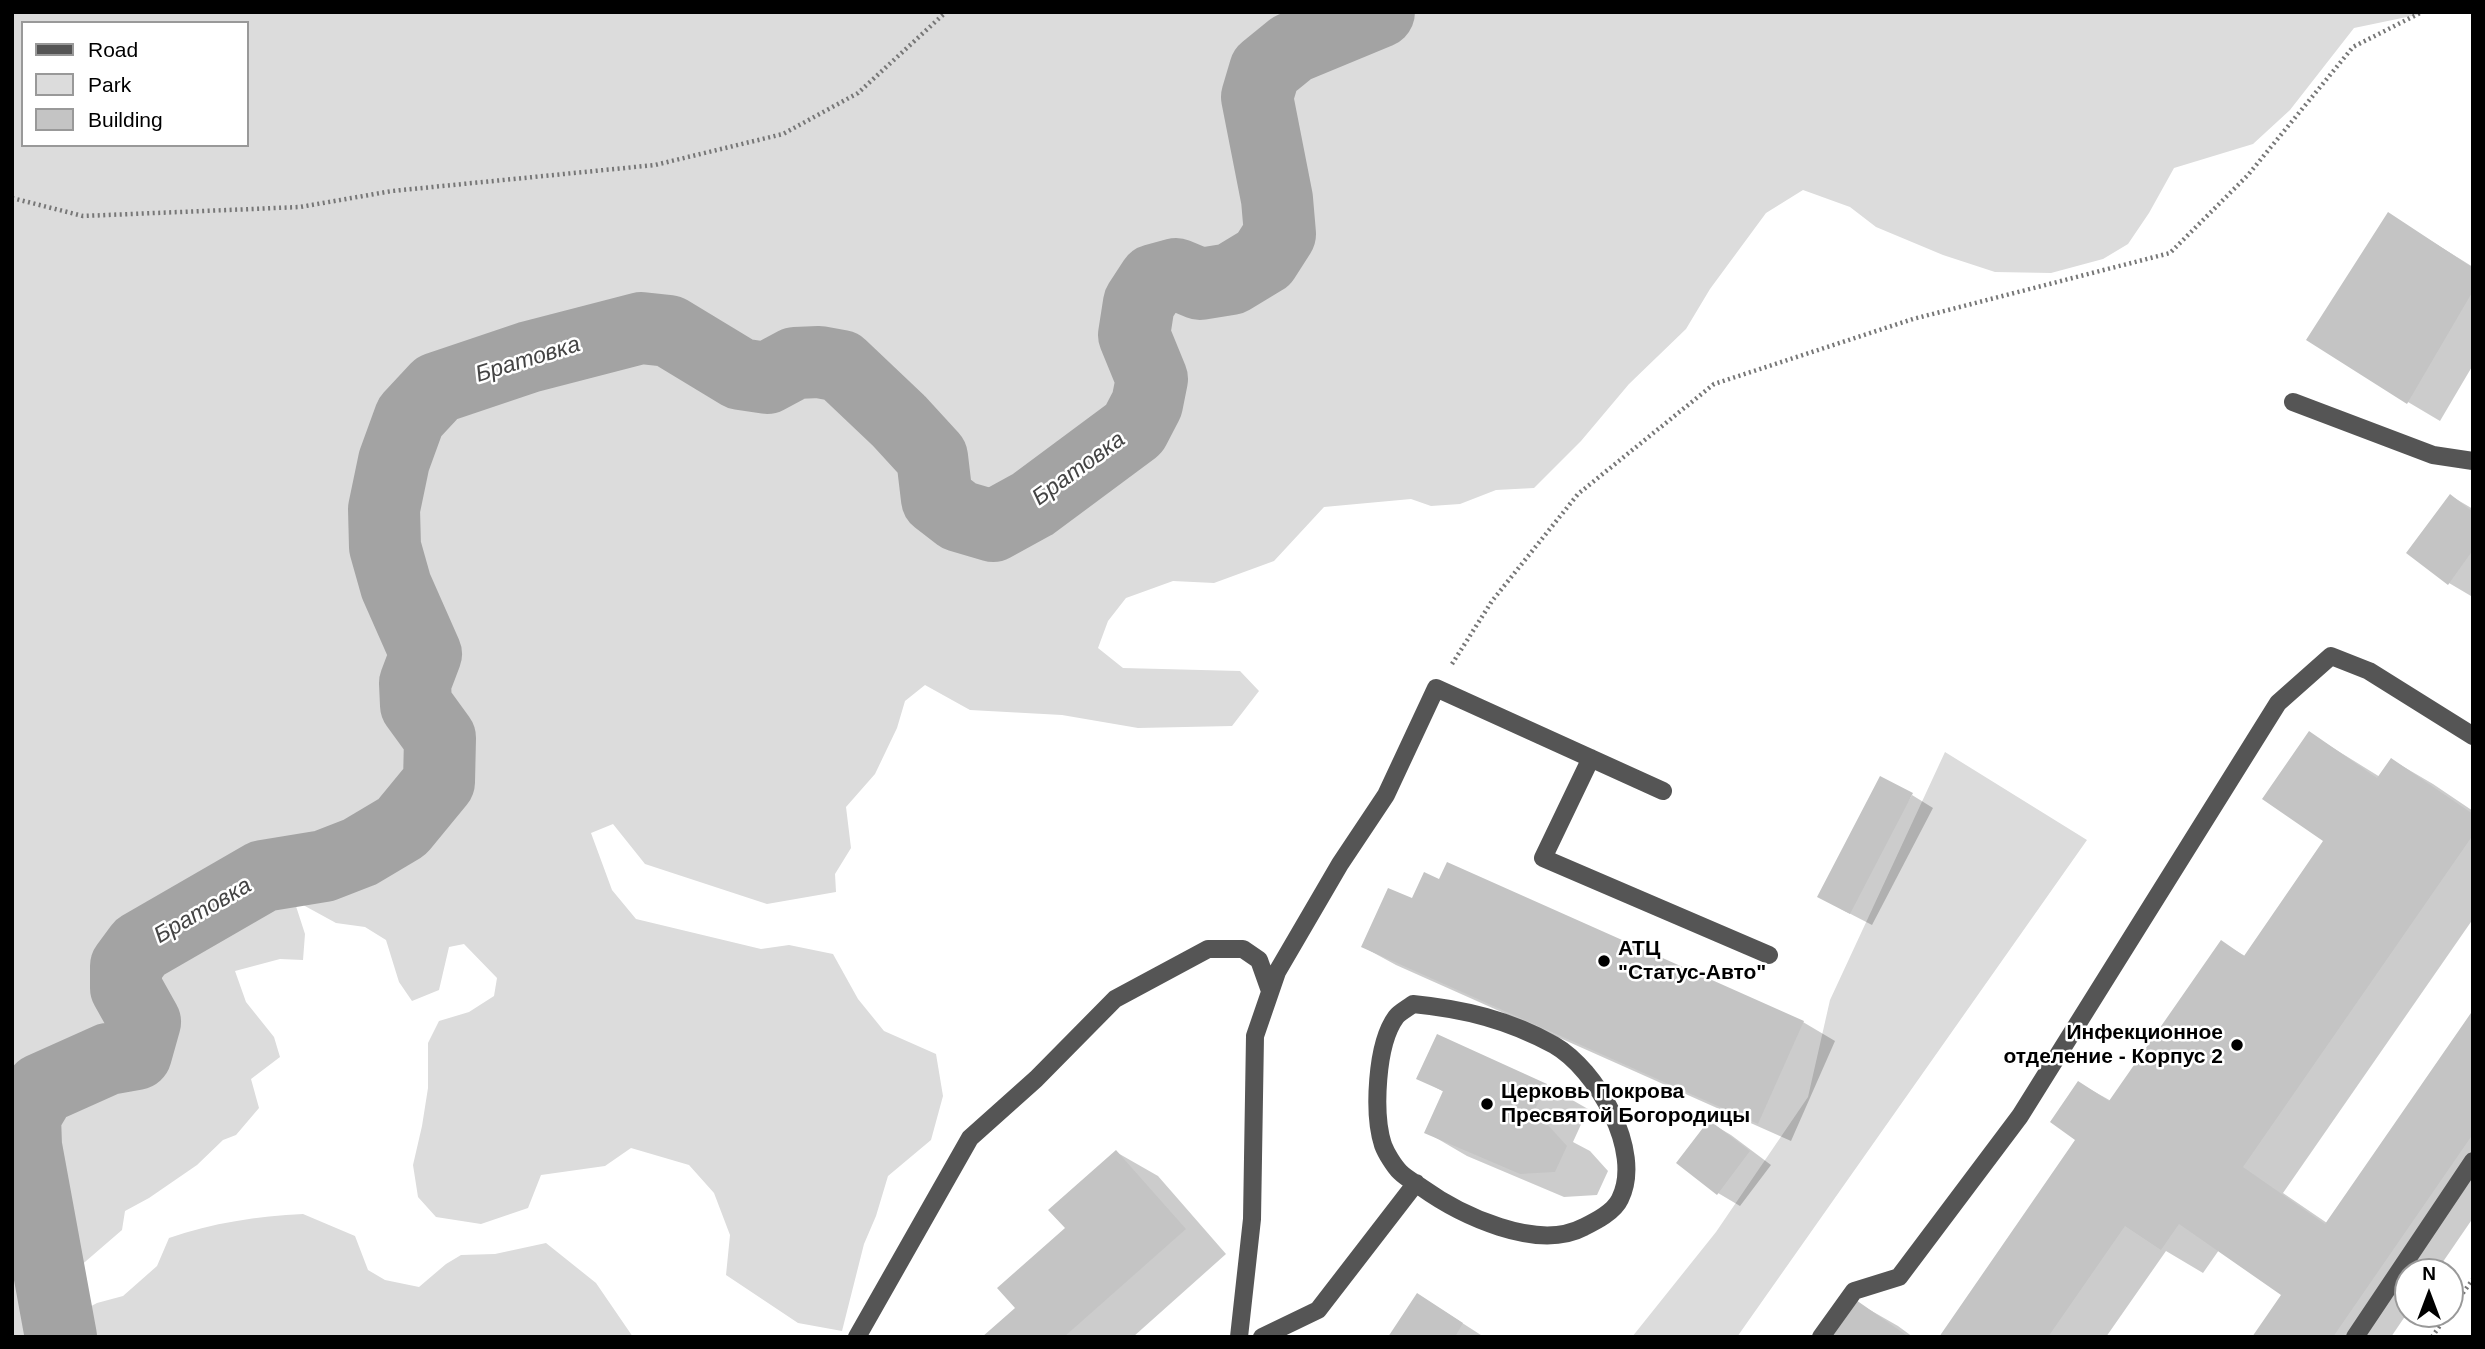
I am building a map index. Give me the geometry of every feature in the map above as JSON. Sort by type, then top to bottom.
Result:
[{"type":"lane","points":[[2292,402],[2433,455],[2473,461]]},
{"type":"lane","points":[[1821,1337],[1854,1292],[1899,1277],[2020,1116],[2278,703],[2331,656],[2370,671],[2473,736]]},
{"type":"lane","points":[[1240,1337],[1252,1219],[1255,1036],[1277,972],[1340,864],[1385,795],[1436,688],[1663,791]]},
{"type":"lane","points":[[1591,758],[1543,858],[1769,955]]},
{"type":"lane","points":[[857,1337],[970,1138],[1036,1079],[1115,999],[1208,949],[1243,949],[1259,960],[1270,991]]},
{"type":"lane","points":[[1413,1004],[1485,1015],[1556,1046],[1584,1071],[1618,1123],[1625,1146],[1628,1175],[1620,1201],[1601,1218],[1573,1233],[1536,1236],[1488,1223],[1446,1205],[1416,1183],[1400,1173],[1383,1147],[1378,1108],[1385,1041],[1397,1016],[1413,1004]]},
{"type":"lane","points":[[2355,1337],[2473,1161]]},
{"type":"lane","points":[[1262,1337],[1318,1310],[1416,1183]]},
{"type":"path","points":[[12,198],[83,216],[300,207],[392,191],[655,165],[783,134],[858,93],[946,12]]},
{"type":"path","points":[[1436,688],[1492,601],[1578,494],[1714,384],[1913,319],[2170,253],[2248,176],[2353,47],[2422,12]]},
{"type":"green space","points":[[12,12],[2431,12],[2354,28],[2290,110],[2253,144],[2174,168],[2128,244],[2103,259],[2051,273],[1995,272],[1943,255],[1876,227],[1850,207],[1803,190],[1766,213],[1710,289],[1686,329],[1629,384],[1581,441],[1534,488],[1496,490],[1460,504],[1431,506],[1411,499],[1324,507],[1274,561],[1214,583],[1173,581],[1126,598],[1108,621],[1098,648],[1123,668],[1240,671],[1259,691],[1232,726],[1138,728],[1062,715],[970,710],[925,685],[905,701],[897,728],[875,774],[846,807],[851,848],[835,874],[836,892],[767,904],[645,864],[613,824],[591,833],[612,890],[636,919],[761,949],[789,945],[833,954],[858,999],[884,1031],[936,1054],[943,1096],[931,1140],[888,1176],[864,1244],[842,1331],[798,1323],[726,1275],[730,1235],[714,1193],[689,1165],[631,1148],[605,1166],[541,1175],[528,1208],[481,1224],[436,1217],[418,1197],[413,1165],[428,1088],[428,1043],[439,1021],[469,1012],[494,996],[497,978],[464,944],[449,947],[439,990],[412,1001],[399,982],[386,940],[365,927],[336,923],[294,900],[305,934],[303,960],[280,959],[235,971],[246,1002],[274,1037],[280,1057],[251,1079],[259,1108],[236,1135],[223,1140],[197,1165],[125,1211],[122,1230],[42,1299],[30,1337],[12,1337]]},
{"type":"green space","points":[[1945,752],[2087,840],[1737,1337],[1632,1337],[1716,1232],[1808,1097],[1830,1000]]},
{"type":"green space","points":[[303,1214],[355,1236],[368,1270],[385,1280],[419,1287],[461,1255],[495,1254],[546,1243],[596,1283],[633,1337],[47,1337],[78,1313],[97,1303],[123,1296],[157,1266],[169,1238],[235,1221]]},
{"type":"building","points":[[2388,212],[2473,268],[2473,291],[2407,404],[2306,340]]},
{"type":"building","points":[[2450,494],[2473,512],[2473,550],[2448,585],[2406,553]]},
{"type":"building","name":"Инфекционное отделение - Корпус 2","points":[[2309,731],[2377,778],[2391,758],[2473,814],[2473,835],[2243,1167],[2325,1224],[2473,1010],[2473,1134],[2333,1337],[2252,1337],[2281,1295],[2179,1224],[2161,1250],[2125,1226],[2048,1337],[1939,1337],[2075,1140],[2050,1122],[2078,1081],[2109,1101],[2221,940],[2244,956],[2323,841],[2262,799]]},
{"type":"building","points":[[1880,776],[1913,793],[1850,914],[1817,897]]},
{"type":"building","points":[[1447,862],[1804,1021],[1758,1124],[1361,947],[1388,888],[1412,898],[1424,872],[1439,879]]},
{"type":"building","name":"Церковь Покрова Пресвятой Богородицы","points":[[1437,1034],[1547,1084],[1531,1118],[1548,1125],[1567,1146],[1555,1172],[1520,1174],[1424,1133],[1443,1091],[1416,1079]]},
{"type":"building","points":[[1709,1120],[1750,1151],[1717,1195],[1676,1163]]},
{"type":"building","points":[[1116,1150],[1186,1229],[1064,1337],[982,1337],[1015,1308],[997,1288],[1065,1228],[1048,1210]]},
{"type":"building","points":[[1417,1293],[1463,1323],[1455,1337],[1388,1337]]},
{"type":"building","points":[[1856,1300],[1909,1337],[1830,1337]]},
{"type":"waterway","name":"Братовка","points":[[61,1337],[26,1146],[25,1116],[41,1089],[108,1059],[136,1054],[145,1022],[126,988],[126,966],[140,947],[263,876],[324,866],[360,852],[402,827],[439,782],[440,738],[416,705],[415,683],[426,654],[396,586],[385,547],[384,509],[394,461],[410,417],[437,388],[529,357],[641,328],[669,331],[740,374],[767,378],[795,363],[819,362],[841,366],[899,421],[932,457],[937,499],[959,516],[993,526],[1033,504],[1134,429],[1147,404],[1152,379],[1134,335],[1139,303],[1154,280],[1176,274],[1200,284],[1231,279],[1264,259],[1280,234],[1277,199],[1257,97],[1265,70],[1292,48],[1379,12]]},
{"type":"place","name":"АТЦ \"Статус-Авто\"","points":[[1604,961]]},
{"type":"place","name":"Инфекционное отделение - Корпус 2","points":[[2237,1045]]},
{"type":"place","name":"Церковь Покрова Пресвятой Богородицы","points":[[1487,1104]]}]
